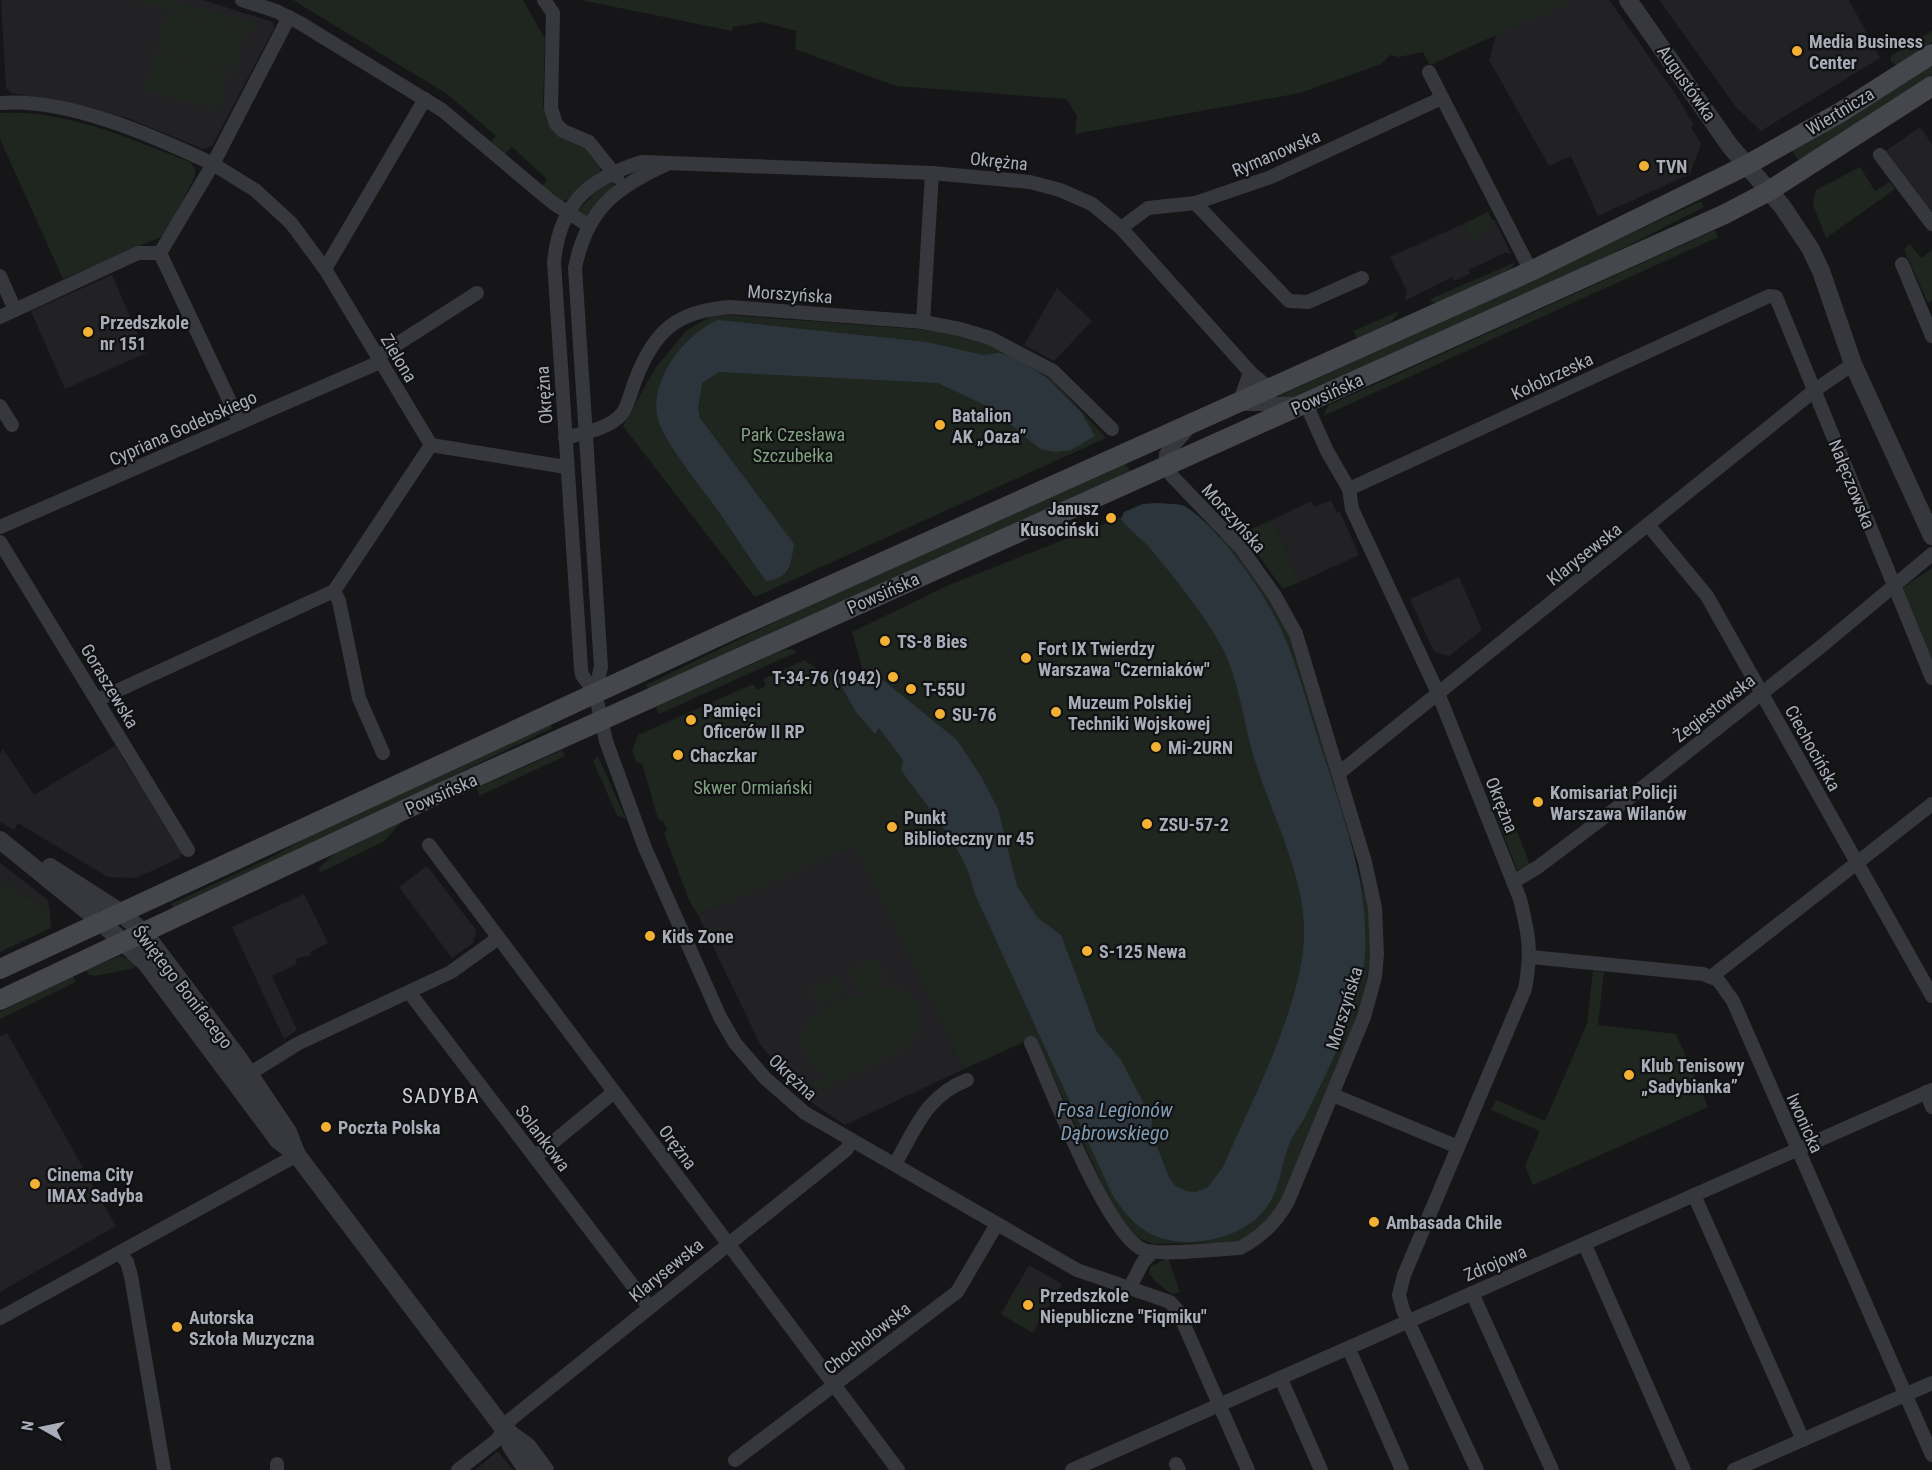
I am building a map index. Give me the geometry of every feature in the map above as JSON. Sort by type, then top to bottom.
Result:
[{"type":"main road","name":"Wiertnicza","points":[[1747,165],[1840,112],[1932,54]]},
{"type":"main road","name":"Wiertnicza","points":[[1769,190],[1932,86]]},
{"type":"main road","name":"Powsińska","points":[[0,969],[595,692],[1531,271],[1747,165]]},
{"type":"main road","name":"Powsińska","points":[[0,1000],[440,793],[1725,214],[1769,190]]},
{"type":"street","points":[[242,0],[289,17],[425,99],[453,118],[567,213],[588,225]]},
{"type":"street","points":[[544,0],[553,13],[551,108],[556,124],[563,131],[589,142],[624,185]]},
{"type":"street","name":"Augustówka","points":[[1628,0],[1730,146],[1769,190]]},
{"type":"street","points":[[160,253],[213,164],[289,17]]},
{"type":"street","points":[[1429,72],[1531,271]]},
{"type":"street","name":"Rymanowska","points":[[1121,228],[1139,212],[1148,208],[1195,203],[1271,177],[1442,98]]},
{"type":"street","points":[[325,269],[425,99]]},
{"type":"street","name":"Zielona","points":[[0,103],[23,103],[96,118],[158,139],[213,164],[255,190],[282,213],[325,269],[431,445]]},
{"type":"street","points":[[1881,155],[1932,224]]},
{"type":"street","name":"Okrężna","points":[[595,692],[582,675],[566,467],[554,262],[559,231],[567,213],[586,190],[612,171],[642,162],[932,173],[1030,182],[1060,190],[1092,204],[1121,228],[1250,372],[1270,389]]},
{"type":"street","name":"Okrężna","points":[[669,163],[624,185],[601,207],[588,225],[579,247],[575,268],[601,667],[595,692],[600,722],[645,848],[720,1017],[735,1043],[765,1078],[805,1113],[1077,1270],[1170,1302],[1178,1311],[1248,1470]]},
{"type":"street","points":[[922,322],[932,173]]},
{"type":"street","points":[[1769,190],[1787,213],[1816,259],[1853,364],[1932,536]]},
{"type":"street","points":[[1195,203],[1289,301],[1308,302],[1362,278]]},
{"type":"street","points":[[0,317],[138,253],[160,253]]},
{"type":"street","points":[[160,253],[240,423]]},
{"type":"street","points":[[1902,264],[1932,336]]},
{"type":"street","points":[[0,276],[15,310]]},
{"type":"street","name":"Cypriana Godebskiego","points":[[0,527],[240,423],[378,359],[477,293]]},
{"type":"street","name":"Nałęczowska","points":[[1769,296],[1780,301],[1932,678]]},
{"type":"street","name":"Kołobrzeska","points":[[1349,489],[1769,296]]},
{"type":"street","name":"Morszyńska","points":[[565,438],[606,424],[622,414],[646,351],[658,336],[691,314],[709,309],[730,308],[922,322],[980,335],[1025,354],[1053,371],[1112,429]]},
{"type":"street","name":"Klarysewska","points":[[1339,773],[1649,526],[1815,390],[1853,364]]},
{"type":"street","points":[[1250,372],[1239,404],[1306,404]]},
{"type":"street","name":"Okrężna","points":[[1306,404],[1327,452],[1349,489],[1352,509],[1438,693],[1513,882],[1525,919],[1531,957],[1525,988],[1400,1285],[1399,1302],[1477,1470]]},
{"type":"street","points":[[0,406],[12,425]]},
{"type":"street","points":[[1166,467],[1166,454],[1170,446],[1193,425]]},
{"type":"street","points":[[97,700],[334,591],[431,445],[566,467]]},
{"type":"street","name":"Morszyńska","points":[[1152,1251],[1240,1248],[1264,1232],[1282,1213],[1364,1017],[1375,977],[1378,933],[1365,862],[1296,634],[1286,613],[1241,548],[1177,482],[1166,467]]},
{"type":"street","name":"Ciechocińska","points":[[1649,526],[1707,596],[1932,996]]},
{"type":"street","name":"Goraszewska","points":[[0,542],[188,850]]},
{"type":"street","name":"Żegiestowska","points":[[1513,882],[1538,867],[1610,813],[1932,554]]},
{"type":"street","points":[[334,591],[339,601],[359,698],[383,753]]},
{"type":"street","points":[[1531,957],[1711,976],[1932,804]]},
{"type":"street","name":"Świętego Bonifacego","points":[[0,840],[24,850],[120,912],[144,933],[241,1076]]},
{"type":"street","name":"Świętego Bonifacego","points":[[0,840],[101,922],[146,963],[288,1132],[297,1155],[504,1429],[516,1456],[527,1470]]},
{"type":"street","name":"Orężna","points":[[429,845],[497,939],[898,1470]]},
{"type":"street","points":[[241,1076],[297,1044],[451,972],[497,939]]},
{"type":"street","name":"Iwonicka","points":[[1711,976],[1718,980],[1733,1001],[1932,1455]]},
{"type":"street","name":"Solankowa","points":[[409,992],[649,1307]]},
{"type":"street","points":[[1031,1043],[1098,1190],[1116,1224],[1132,1243],[1152,1251],[1139,1268],[1130,1287]]},
{"type":"street","points":[[895,1164],[927,1107],[948,1087],[967,1080]]},
{"type":"street","points":[[1929,1091],[1932,1107]]},
{"type":"street","name":"Zdrojowa","points":[[1072,1470],[1929,1091]]},
{"type":"street","points":[[535,1157],[614,1092]]},
{"type":"street","points":[[1333,1095],[1458,1147]]},
{"type":"street","name":"Klarysewska","points":[[458,1470],[497,1440],[511,1419],[846,1149],[852,1141]]},
{"type":"street","points":[[0,1318],[297,1155]]},
{"type":"street","points":[[1694,1195],[1803,1440]]},
{"type":"street","name":"Chochołowska","points":[[735,1460],[957,1292],[997,1224]]},
{"type":"street","points":[[1585,1245],[1684,1470]]},
{"type":"street","points":[[119,1253],[127,1262],[131,1276],[164,1470]]},
{"type":"street","points":[[1472,1293],[1551,1470]]},
{"type":"street","points":[[1349,1349],[1402,1470]]},
{"type":"street","points":[[1281,1379],[1321,1470]]},
{"type":"street","points":[[1734,1470],[1932,1383]]},
{"type":"street","name":"Świętego Bonifacego","points":[[504,1429],[528,1447],[545,1470]]},
{"type":"shaded area","points":[[1,0],[203,0],[273,22],[274,28],[212,146],[203,149],[130,119],[88,107],[12,93],[6,88]]},
{"type":"shaded area","points":[[1572,0],[1609,0],[1676,95],[1694,125],[1691,127],[1701,144],[1690,174],[1598,216],[1571,156],[1549,166],[1489,60],[1497,32]]},
{"type":"shaded area","points":[[1659,0],[1849,0],[1880,58],[1761,131],[1736,107]]},
{"type":"shaded area","points":[[1920,127],[1932,144],[1932,212],[1886,151]]},
{"type":"shaded area","points":[[1494,219],[1511,254],[1505,253],[1468,270],[1470,274],[1454,281],[1452,277],[1404,301],[1407,291],[1390,257],[1463,224],[1471,241]]},
{"type":"shaded area","name":"Przedszkole nr 151","points":[[112,275],[146,353],[65,389],[31,311]]},
{"type":"shaded area","points":[[1057,288],[1092,321],[1054,361],[1024,345]]},
{"type":"shaded area","points":[[1331,500],[1337,513],[1340,512],[1359,555],[1300,582],[1272,520],[1311,501],[1314,507]]},
{"type":"shaded area","points":[[1459,577],[1482,630],[1449,656],[1434,652],[1410,599]]},
{"type":"shaded area","points":[[115,746],[182,852],[180,858],[136,878],[108,877],[18,823],[14,830],[0,822],[0,754],[3,749],[34,795]]},
{"type":"shaded area","points":[[854,844],[964,1069],[845,1125],[802,1096],[760,1044],[698,915]]},
{"type":"shaded area","points":[[0,863],[47,899],[50,911],[0,881]]},
{"type":"shaded area","points":[[427,866],[476,930],[473,943],[452,958],[399,887]]},
{"type":"shaded area","points":[[304,894],[328,943],[310,952],[311,955],[295,959],[297,964],[272,976],[297,1030],[284,1039],[232,927]]},
{"type":"shaded area","points":[[7,1033],[116,1226],[0,1292],[0,1036]]},
{"type":"shaded area","name":"Przedszkole Niepubliczne \"Fiqmiku\"","points":[[1029,1265],[1062,1284],[1033,1333],[1001,1314]]},
{"type":"shaded area","points":[[498,1451],[513,1470],[475,1470]]},
{"type":"green space","points":[[133,0],[167,0],[256,24],[254,32]]},
{"type":"green space","points":[[293,0],[523,0],[545,39],[543,105],[547,113],[587,147],[601,167],[600,172],[571,199],[561,201],[543,189],[547,179],[512,147],[505,154],[491,142],[496,136],[447,94]]},
{"type":"green space","points":[[581,0],[1571,1],[1430,65],[1423,52],[1399,57],[1390,55],[1381,64],[1300,93],[1075,134],[1077,116],[1066,99],[896,86],[795,49],[796,31],[762,22],[733,27],[732,31]]},
{"type":"green space","points":[[166,11],[245,32],[235,71],[156,51]]},
{"type":"green space","points":[[1932,31],[1932,42],[1897,65],[1891,62],[1891,56]]},
{"type":"green space","points":[[155,53],[228,72],[218,110],[145,91]]},
{"type":"green space","points":[[1932,65],[1932,75],[1799,161],[1792,151]]},
{"type":"green space","points":[[0,113],[49,116],[97,127],[190,162],[195,169],[195,176],[165,235],[63,279],[0,139]]},
{"type":"green space","points":[[1860,167],[1875,191],[1890,182],[1895,189],[1826,238],[1813,204],[1816,190]]},
{"type":"green space","points":[[608,180],[613,182],[614,186],[588,216],[577,211]]},
{"type":"green space","points":[[1701,201],[1704,207],[1590,265],[1294,399],[1275,398]]},
{"type":"green space","points":[[1488,212],[1492,220],[1490,231],[1471,241],[1463,224]]},
{"type":"green space","points":[[1715,230],[1718,237],[1323,416],[1328,406],[1334,403]]},
{"type":"green space","points":[[1910,244],[1921,258],[1932,250],[1932,300],[1928,303],[1904,249]]},
{"type":"green space","points":[[1516,262],[1510,269],[1439,302],[1434,303],[1430,299]]},
{"type":"green space","points":[[1400,311],[1390,323],[1357,338],[1353,331]]},
{"type":"green space","name":"Park Czesława Szczubełka","points":[[715,314],[955,332],[993,343],[1053,380],[1106,438],[755,597],[623,426],[656,367],[687,330]]},
{"type":"green space","points":[[1126,464],[1131,473],[648,690],[646,685],[818,601]]},
{"type":"green space","name":"Skwer Ormiański","points":[[1157,503],[1184,505],[1220,539],[1224,536],[1269,595],[1293,638],[1371,917],[1370,953],[1365,989],[1356,1024],[1330,1093],[1281,1202],[1270,1218],[1256,1231],[1240,1241],[1231,1243],[1154,1244],[1136,1237],[1118,1219],[1035,1037],[964,1069],[854,845],[698,915],[689,900],[664,833],[667,830],[664,822],[658,819],[642,763],[637,763],[632,751],[638,735],[753,684],[758,690],[765,686],[764,679],[804,660],[823,673],[842,671],[864,674],[852,632],[949,585]]},
{"type":"green space","points":[[1272,520],[1300,582],[1283,589],[1242,533]]},
{"type":"green space","points":[[1932,568],[1932,663],[1902,593],[1904,587]]},
{"type":"green space","points":[[792,649],[797,652],[659,714],[656,707],[783,650]]},
{"type":"green space","points":[[550,723],[552,728],[174,910],[171,904],[274,856],[321,829]]},
{"type":"green space","points":[[562,750],[565,756],[479,796],[477,788]]},
{"type":"green space","points":[[598,756],[626,819],[617,815],[593,761]]},
{"type":"green space","points":[[1501,789],[1530,865],[1517,870],[1488,794]]},
{"type":"green space","points":[[400,822],[383,842],[321,872],[318,869],[335,853]]},
{"type":"green space","points":[[0,881],[50,911],[51,928],[0,952]]},
{"type":"green space","points":[[120,956],[141,964],[131,969],[94,976],[89,975],[86,970]]},
{"type":"green space","points":[[877,958],[885,976],[882,983],[859,994],[849,972]]},
{"type":"green space","name":"Klub Tenisowy „Sadybianka”","points":[[1593,971],[1604,972],[1598,1025],[1676,1034],[1708,1107],[1533,1185],[1525,1166],[1540,1131],[1491,1110],[1496,1100],[1545,1121],[1587,1024]]},
{"type":"green space","points":[[73,976],[76,982],[0,1019],[0,1012]]},
{"type":"green space","points":[[839,976],[846,992],[817,1005],[810,990]]},
{"type":"green space","points":[[892,986],[904,990],[917,1004],[920,1024],[915,1038],[902,1050],[815,1092],[811,1082],[831,1077],[815,1068],[805,1053],[802,1036],[806,1027],[818,1014],[838,1003]]},
{"type":"green space","points":[[1168,1258],[1180,1292],[1172,1294],[1156,1282],[1149,1273],[1150,1267]]},
{"type":"green space","points":[[1017,1286],[1045,1308],[1031,1332],[1001,1314]]},
{"type":"water","points":[[718,320],[927,342],[983,355],[999,353],[1014,357],[1046,377],[1081,412],[1095,436],[1071,450],[1055,452],[1040,449],[991,408],[938,383],[719,372],[702,383],[698,408],[700,418],[794,544],[788,570],[774,580],[766,581],[674,451],[657,415],[659,387],[673,359],[694,335]]},
{"type":"water","name":"Fosa Legionów Dąbrowskiego","points":[[1157,503],[1186,507],[1211,528],[1248,573],[1282,631],[1294,661],[1344,817],[1358,870],[1365,925],[1362,973],[1350,1016],[1323,1081],[1291,1140],[1272,1198],[1259,1216],[1237,1231],[1223,1237],[1194,1242],[1180,1242],[1146,1232],[1129,1218],[1112,1194],[974,892],[963,861],[944,828],[901,770],[903,760],[879,728],[875,734],[856,712],[832,670],[878,676],[957,740],[982,778],[998,809],[1017,886],[1038,918],[1061,935],[1097,1032],[1121,1060],[1152,1119],[1151,1132],[1169,1177],[1175,1186],[1186,1191],[1196,1192],[1208,1187],[1223,1167],[1270,1061],[1291,1006],[1303,951],[1304,927],[1302,903],[1290,856],[1256,764],[1235,682],[1223,650],[1175,579],[1150,548],[1121,519],[1124,512],[1143,504]]},
{"type":"place","name":"Media Business Center","points":[[1797,51]]},
{"type":"place","name":"TVN","points":[[1644,166]]},
{"type":"place","name":"Przedszkole nr 151","points":[[88,332]]},
{"type":"place","name":"Batalion AK „Oaza”","points":[[940,425]]},
{"type":"place","name":"Janusz Kusociński","points":[[1111,518]]},
{"type":"place","name":"TS-8 Bies","points":[[885,641]]},
{"type":"place","name":"Fort IX Twierdzy Warszawa \"Czerniaków\"","points":[[1026,658]]},
{"type":"place","name":"T-34-76 (1942)","points":[[893,677]]},
{"type":"place","name":"T-55U","points":[[911,689]]},
{"type":"place","name":"Muzeum Polskiej Techniki Wojskowej","points":[[1056,712]]},
{"type":"place","name":"SU-76","points":[[940,714]]},
{"type":"place","name":"Pamięci Oficerów II RP","points":[[691,720]]},
{"type":"place","name":"Mi-2URN","points":[[1156,747]]},
{"type":"place","name":"Chaczkar","points":[[678,755]]},
{"type":"place","name":"Komisariat Policji Warszawa Wilanów","points":[[1538,802]]},
{"type":"place","name":"ZSU-57-2","points":[[1147,824]]},
{"type":"place","name":"Punkt Biblioteczny nr 45","points":[[892,827]]},
{"type":"place","name":"Kids Zone","points":[[650,936]]},
{"type":"place","name":"S-125 Newa","points":[[1087,951]]},
{"type":"place","name":"Klub Tenisowy „Sadybianka”","points":[[1629,1075]]},
{"type":"place","name":"Poczta Polska","points":[[326,1127]]},
{"type":"place","name":"Cinema City IMAX Sadyba","points":[[35,1184]]},
{"type":"place","name":"Ambasada Chile","points":[[1374,1222]]},
{"type":"place","name":"Przedszkole Niepubliczne \"Fiqmiku\"","points":[[1028,1305]]},
{"type":"place","name":"Autorska Szkoła Muzyczna","points":[[177,1327]]},
{"type":"district","name":"SADYBA","points":[[441,1096]]}]
